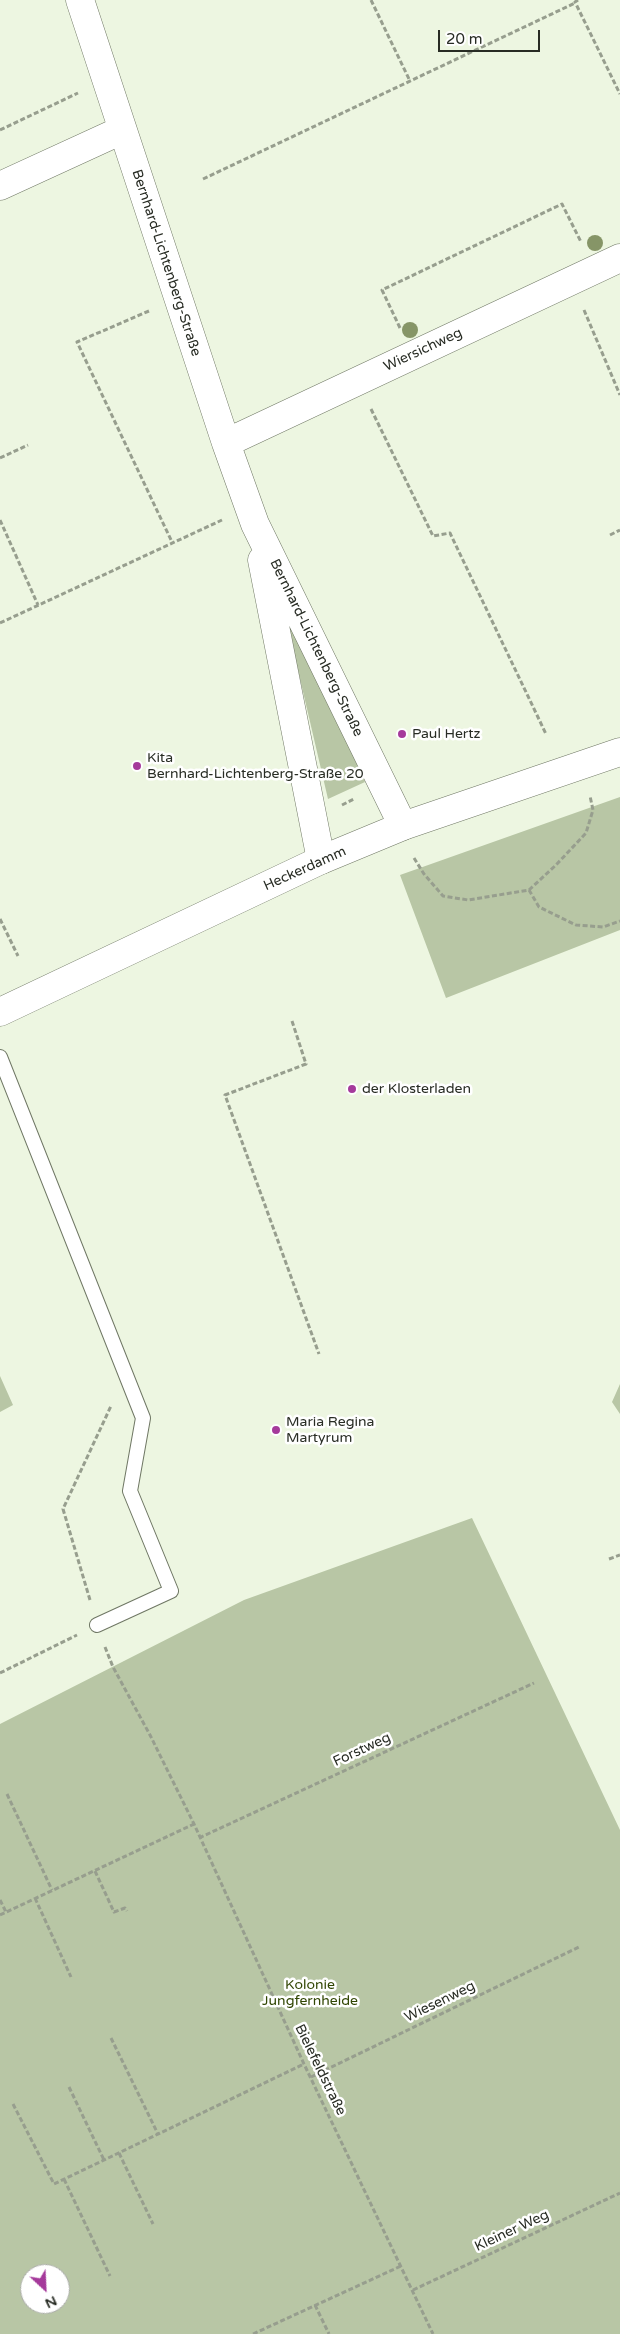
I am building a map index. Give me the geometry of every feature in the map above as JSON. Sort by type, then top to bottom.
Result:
[{"type":"street","name":"Bernhard-Lichtenberg-Straße","points":[[80,0],[226,443],[255,524],[403,826]]},
{"type":"street","points":[[0,186],[122,130]]},
{"type":"street","name":"Wiersichweg","points":[[226,443],[620,258]]},
{"type":"street","name":"Bernhard-Lichtenberg-Straße","points":[[255,524],[320,860]]},
{"type":"street","name":"Heckerdamm","points":[[0,1012],[320,860],[403,826],[620,752]]},
{"type":"lane","points":[[0,1057],[143,1418],[130,1491],[171,1591],[97,1625]]},
{"type":"path","points":[[371,0],[410,81]]},
{"type":"path","points":[[203,179],[577,2],[620,94]]},
{"type":"path","points":[[0,130],[105,79]]},
{"type":"path","points":[[413,355],[382,290],[562,204],[594,270]]},
{"type":"path","points":[[172,542],[77,342],[178,299]]},
{"type":"path","points":[[581,305],[620,395]]},
{"type":"path","points":[[358,381],[433,536],[450,533],[546,734]]},
{"type":"path","points":[[0,458],[28,445]]},
{"type":"path","points":[[0,520],[38,606]]},
{"type":"path","points":[[0,623],[219,521]]},
{"type":"path","points":[[610,535],[620,530]]},
{"type":"path","points":[[414,858],[424,874],[443,896],[468,900],[529,890],[586,833],[593,810],[590,795]]},
{"type":"path","points":[[336,808],[360,797]]},
{"type":"path","points":[[529,890],[539,906],[576,925],[603,928],[620,922]]},
{"type":"path","points":[[0,920],[18,956]]},
{"type":"path","points":[[292,1021],[306,1064],[225,1095],[319,1354]]},
{"type":"path","name":"Bielefeldstraße","points":[[125,1376],[63,1509],[97,1625],[113,1667],[150,1735],[194,1824],[304,2064],[312,2077],[433,2334]]},
{"type":"path","points":[[609,1559],[620,1555]]},
{"type":"path","points":[[0,1673],[97,1625]]},
{"type":"path","name":"Forstweg","points":[[199,1838],[534,1683]]},
{"type":"path","points":[[7,1794],[52,1890]]},
{"type":"path","points":[[0,1915],[194,1824]]},
{"type":"path","points":[[95,1870],[114,1912],[125,1908],[127,1911]]},
{"type":"path","points":[[36,1898],[71,1977]]},
{"type":"path","points":[[0,1900],[6,1912]]},
{"type":"path","name":"Wiesenweg","points":[[312,2077],[579,1947]]},
{"type":"path","points":[[111,2038],[158,2134]]},
{"type":"path","points":[[13,2104],[54,2184],[304,2064]]},
{"type":"path","points":[[69,2087],[104,2160]]},
{"type":"path","points":[[119,2154],[153,2224]]},
{"type":"path","points":[[64,2179],[110,2276]]},
{"type":"path","name":"Kleiner Weg","points":[[413,2290],[620,2193]]},
{"type":"path","points":[[253,2334],[259,2333],[401,2266]]},
{"type":"path","points":[[315,2305],[328,2334]]},
{"type":"green space","points":[[292,620],[365,782],[328,799],[287,623]]},
{"type":"green space","points":[[620,797],[620,930],[446,998],[400,875]]},
{"type":"green space","points":[[0,1376],[13,1405],[0,1412]]},
{"type":"green space","points":[[620,1384],[620,1414],[612,1402]]},
{"type":"green space","name":"Kolonie Jungfernheide","points":[[472,1518],[620,1830],[620,2334],[0,2334],[0,1724],[244,1600]]},
{"type":"place","name":"Paul Hertz","points":[[402,734]]},
{"type":"place","name":"Kita Bernhard-Lichtenberg-Straße 20","points":[[137,766]]},
{"type":"place","name":"der Klosterladen","points":[[352,1089]]},
{"type":"place","name":"Maria Regina Martyrum","points":[[276,1430]]}]
